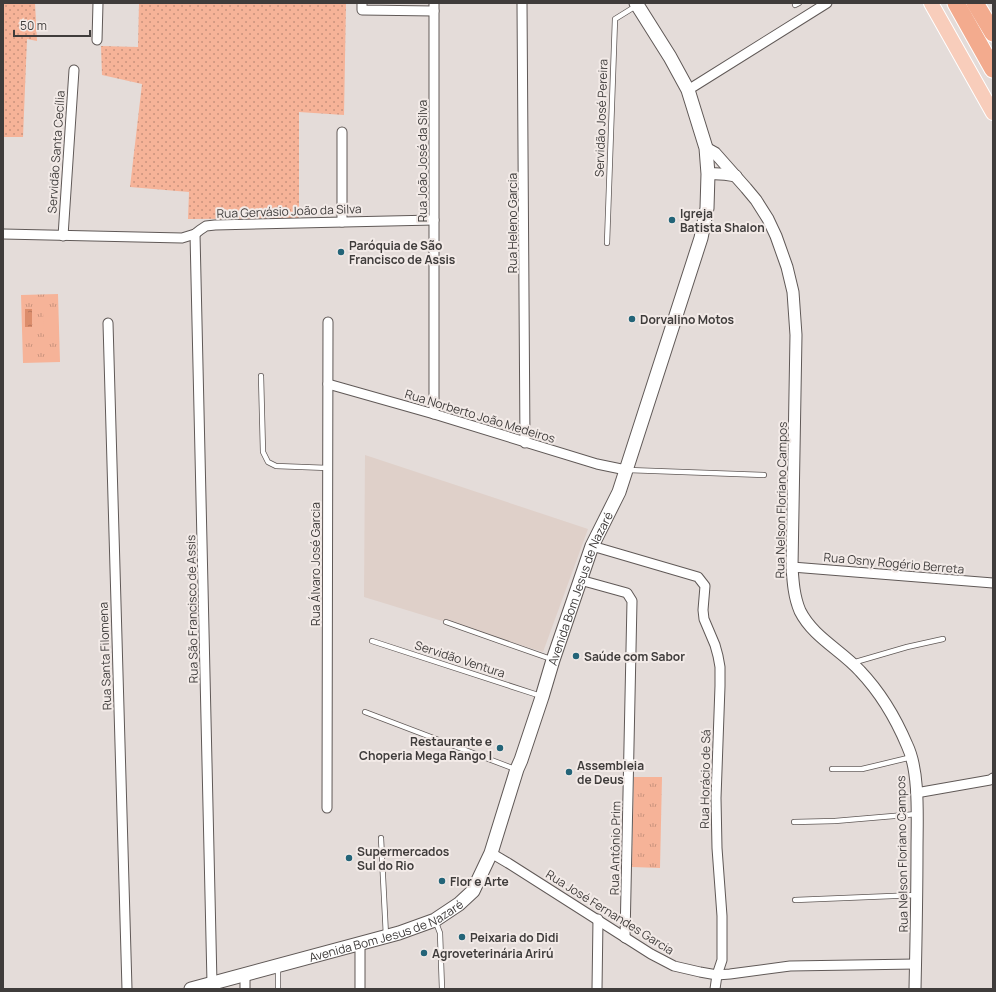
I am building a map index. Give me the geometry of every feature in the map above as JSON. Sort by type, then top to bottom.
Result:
[{"type":"highway","points":[[956,3],[993,69]]},
{"type":"highway","points":[[975,3],[993,33]]},
{"type":"main road","points":[[931,3],[993,113]]},
{"type":"main road","name":"Avenida Bom Jesus de Nazaré","points":[[191,989],[386,937],[435,920],[459,904],[473,891],[490,853],[592,546],[619,492],[701,238],[707,208],[708,174],[706,148],[688,90],[670,57],[636,4]]},
{"type":"street","points":[[97,40],[98,3]]},
{"type":"street","name":"Rua Heleno Garcia","points":[[522,3],[525,443]]},
{"type":"street","points":[[688,90],[826,3]]},
{"type":"street","points":[[362,6],[434,7]]},
{"type":"street","name":"Rua João José da Silva","points":[[434,7],[434,414]]},
{"type":"street","name":"Servidão Santa Cecília","points":[[63,236],[74,70]]},
{"type":"street","points":[[342,132],[342,222]]},
{"type":"street","name":"Rua Nelson Floriano Campos","points":[[706,148],[715,153],[736,176],[756,200],[768,219],[787,267],[793,292],[796,335],[792,567],[793,588],[796,599],[805,620],[852,663],[867,679],[890,711],[908,745],[912,757],[917,814],[915,989]]},
{"type":"street","points":[[708,174],[717,173],[736,176]]},
{"type":"street","name":"Rua Gervásio João da Silva","points":[[3,234],[182,238],[195,234],[206,226],[215,225],[434,220]]},
{"type":"street","name":"Rua São Francisco de Assis","points":[[195,234],[212,983]]},
{"type":"street","name":"Rua Álvaro José Garcia","points":[[327,808],[328,322]]},
{"type":"street","name":"Rua Santa Filomena","points":[[108,323],[127,989]]},
{"type":"street","name":"Rua Norberto João Medeiros","points":[[328,384],[434,414],[597,464],[626,470]]},
{"type":"street","name":"Rua Horácio de Sá","points":[[592,546],[698,577],[705,586],[703,610],[704,619],[715,645],[720,667],[716,798],[717,848],[722,916],[722,960],[717,975],[715,989]]},
{"type":"street","name":"Rua Osny Rogério Berreta","points":[[792,567],[993,583]]},
{"type":"street","name":"Rua Antônio Prim","points":[[580,580],[627,593],[632,601],[625,938]]},
{"type":"street","points":[[916,793],[990,780],[993,778]]},
{"type":"street","name":"Rua José Fernandes Garcia","points":[[490,853],[508,862],[598,919],[625,938],[661,960],[674,966],[717,975],[790,966],[916,964]]},
{"type":"street","points":[[597,989],[598,919]]},
{"type":"street","points":[[360,944],[360,989]]},
{"type":"street","points":[[245,974],[245,989]]},
{"type":"lane","name":"Servidão José Pereira","points":[[607,243],[615,19],[636,4]]},
{"type":"lane","points":[[261,376],[263,452],[268,462],[276,466],[328,468]]},
{"type":"lane","points":[[626,470],[764,475]]},
{"type":"lane","points":[[446,622],[553,660]]},
{"type":"lane","points":[[852,663],[906,647],[943,640]]},
{"type":"lane","name":"Servidão Ventura","points":[[372,641],[542,697]]},
{"type":"lane","points":[[365,712],[517,769]]},
{"type":"lane","points":[[832,769],[862,769],[912,757]]},
{"type":"lane","points":[[794,822],[835,821],[917,814]]},
{"type":"lane","points":[[381,838],[386,937]]},
{"type":"lane","points":[[795,900],[917,894]]},
{"type":"lane","points":[[435,920],[440,933],[442,989]]},
{"type":"lane","points":[[278,966],[278,989]]},
{"type":"shaded area","points":[[365,455],[588,529],[543,652],[364,597]]},
{"type":"green space","points":[[3,3],[35,3],[37,41],[27,39],[23,137],[3,137]]},
{"type":"green space","points":[[139,3],[346,3],[344,115],[299,112],[299,218],[188,219],[189,192],[130,187],[142,84],[102,75],[101,46],[138,47]]},
{"type":"green space","points":[[58,294],[60,362],[23,363],[21,295]]},
{"type":"green space","points":[[43,311],[57,311],[58,337],[44,338]]},
{"type":"green space","points":[[634,777],[662,777],[660,868],[632,867]]},
{"type":"water","points":[[25,309],[32,309],[32,327],[25,327]]},
{"type":"place","name":"Igreja Batista Shalon","points":[[672,220]]},
{"type":"place","name":"Paróquia de São Francisco de Assis","points":[[341,252]]},
{"type":"place","name":"Dorvalino Motos","points":[[632,319]]},
{"type":"place","name":"Saúde com Sabor","points":[[576,656]]},
{"type":"place","name":"Restaurante e Choperia Mega Rango I","points":[[500,748]]},
{"type":"place","name":"Assembleia de Deus","points":[[569,772]]},
{"type":"place","name":"Supermercados Sul do Rio","points":[[349,858]]},
{"type":"place","name":"Flor e Arte","points":[[442,881]]},
{"type":"place","name":"Peixaria do Didi","points":[[462,937]]},
{"type":"place","name":"Agroveterinária Arirú","points":[[424,953]]}]
